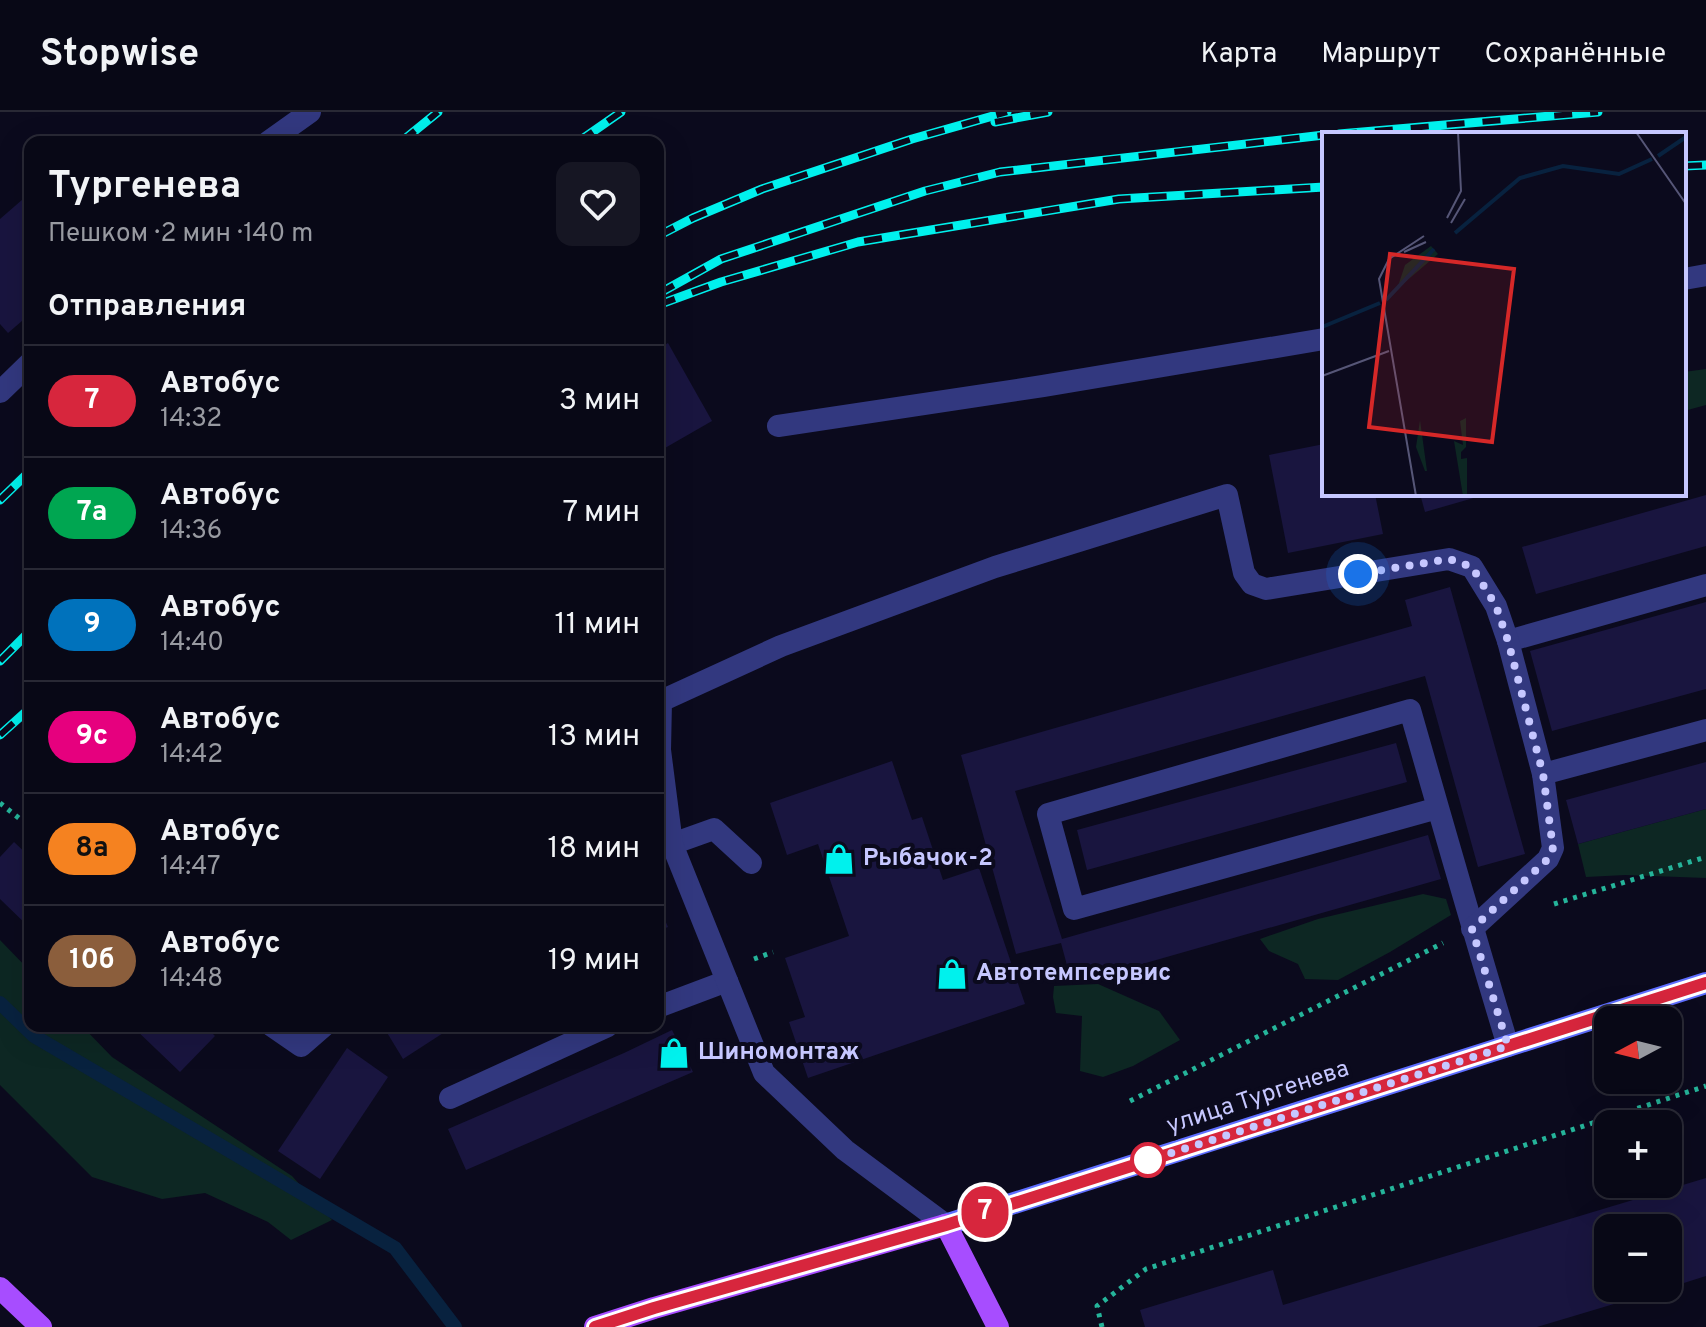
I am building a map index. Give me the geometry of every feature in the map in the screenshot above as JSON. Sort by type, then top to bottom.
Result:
[{"type":"main road","name":"улица Тургенева","points":[[595,1327],[945,1225],[1706,983]]},
{"type":"main road","points":[[945,1225],[998,1327]]},
{"type":"main road","points":[[0,1288],[41,1327]]},
{"type":"lane","points":[[276,136],[310,112]]},
{"type":"lane","points":[[1686,279],[1706,275]]},
{"type":"lane","points":[[778,426],[1322,339]]},
{"type":"lane","points":[[0,392],[24,369]]},
{"type":"lane","points":[[664,699],[781,646],[995,567],[1227,495],[1244,573],[1252,584],[1266,589],[1449,559],[1472,567],[1496,606],[1543,774],[1553,848],[1548,859],[1472,929]]},
{"type":"lane","points":[[1508,641],[1706,585]]},
{"type":"lane","points":[[1438,808],[1074,909],[1048,814],[1410,710],[1508,1046]]},
{"type":"lane","points":[[1543,774],[1706,730]]},
{"type":"lane","points":[[751,863],[714,829],[665,846],[727,981],[764,1073],[845,1150],[945,1225]]},
{"type":"lane","points":[[664,1005],[727,981]]},
{"type":"lane","points":[[281,1032],[301,1046],[317,1032]]},
{"type":"lane","points":[[450,1098],[595,1032]]},
{"type":"path","points":[[0,803],[24,822]]},
{"type":"path","points":[[1545,906],[1706,857]]},
{"type":"path","points":[[1130,1101],[1472,929]]},
{"type":"path","points":[[1102,1327],[1097,1306],[1146,1269],[1706,1086]]},
{"type":"green space","points":[[1706,369],[1706,405],[1686,410],[1686,372]]},
{"type":"green space","points":[[1706,809],[1706,878],[1586,877],[1578,844]]},
{"type":"green space","points":[[1423,894],[1446,899],[1451,915],[1338,980],[1305,979],[1298,964],[1269,951],[1260,939],[1318,919]]},
{"type":"green space","points":[[0,940],[24,965],[24,1032],[88,1032],[112,1057],[292,1176],[332,1220],[291,1240],[268,1222],[205,1193],[162,1199],[92,1177],[0,1085]]},
{"type":"green space","points":[[1098,984],[1159,1011],[1180,1040],[1133,1066],[1103,1077],[1080,1071],[1082,1016],[1056,1013],[1054,986]]},
{"type":"building","points":[[24,198],[24,319],[8,333],[0,324],[0,219]]},
{"type":"building","points":[[668,343],[712,421],[664,449],[664,345]]},
{"type":"building","points":[[1322,444],[1322,496],[1375,496],[1383,534],[1288,553],[1269,455]]},
{"type":"building","points":[[1706,495],[1706,546],[1536,594],[1522,547]]},
{"type":"building","points":[[1421,496],[1481,496],[1425,512]]},
{"type":"building","points":[[1450,587],[1525,854],[1478,867],[1425,676],[1015,791],[1062,939],[1428,835],[1441,879],[1072,984],[1061,943],[1016,954],[961,755],[1412,626],[1405,600]]},
{"type":"building","points":[[1706,602],[1706,689],[1552,731],[1530,651]]},
{"type":"building","points":[[1396,743],[1407,782],[1087,870],[1077,830]]},
{"type":"building","points":[[892,761],[912,820],[922,817],[943,880],[979,868],[1025,1004],[808,1078],[789,1022],[805,1017],[785,958],[849,936],[818,844],[787,855],[770,803]]},
{"type":"building","points":[[1706,762],[1706,809],[1578,844],[1566,800]]},
{"type":"building","points":[[14,842],[24,851],[24,922],[0,899],[0,857]]},
{"type":"building","points":[[672,1030],[693,1072],[466,1170],[448,1129]]},
{"type":"building","points":[[138,1032],[211,1032],[215,1036],[180,1072]]},
{"type":"building","points":[[387,1032],[445,1032],[403,1059]]},
{"type":"building","points":[[347,1048],[388,1077],[320,1179],[278,1151]]},
{"type":"building","points":[[1706,1178],[1706,1276],[1682,1284],[1682,1214],[1594,1214],[1594,1302],[1621,1302],[1537,1327],[1145,1327],[1140,1310],[1273,1270],[1283,1305],[1639,1198],[1682,1198],[1682,1185]]},
{"type":"waterway","points":[[0,1003],[24,1026]]},
{"type":"waterway","points":[[30,1032],[395,1248],[455,1327]]},
{"type":"railway","points":[[408,136],[438,112]]},
{"type":"railway","points":[[587,136],[621,112]]},
{"type":"railway","points":[[664,233],[762,189],[912,139],[1007,112]]},
{"type":"railway","points":[[995,122],[1048,112]]},
{"type":"railway","points":[[1363,132],[1598,112]]},
{"type":"railway","points":[[664,291],[721,259],[925,191],[1000,172],[1322,135]]},
{"type":"railway","points":[[1686,166],[1706,165]]},
{"type":"railway","points":[[664,303],[721,282],[858,242],[1119,199],[1322,187]]},
{"type":"railway","points":[[0,500],[24,477]]},
{"type":"railway","points":[[0,661],[24,637]]},
{"type":"railway","points":[[0,735],[24,713]]},
{"type":"bus line","name":"7","points":[[595,1327],[946,1225],[1706,983]]},
{"type":"place","name":"Рыбачок-2","points":[[839,859]]},
{"type":"place","name":"Автотемпсервис","points":[[952,974]]},
{"type":"place","name":"Шиномонтаж","points":[[674,1053]]},
{"type":"route","points":[[1148,1160],[1508,1046],[1472,929],[1548,859],[1553,848],[1543,774],[1508,641],[1496,606],[1472,567],[1449,559],[1358,574]]}]
